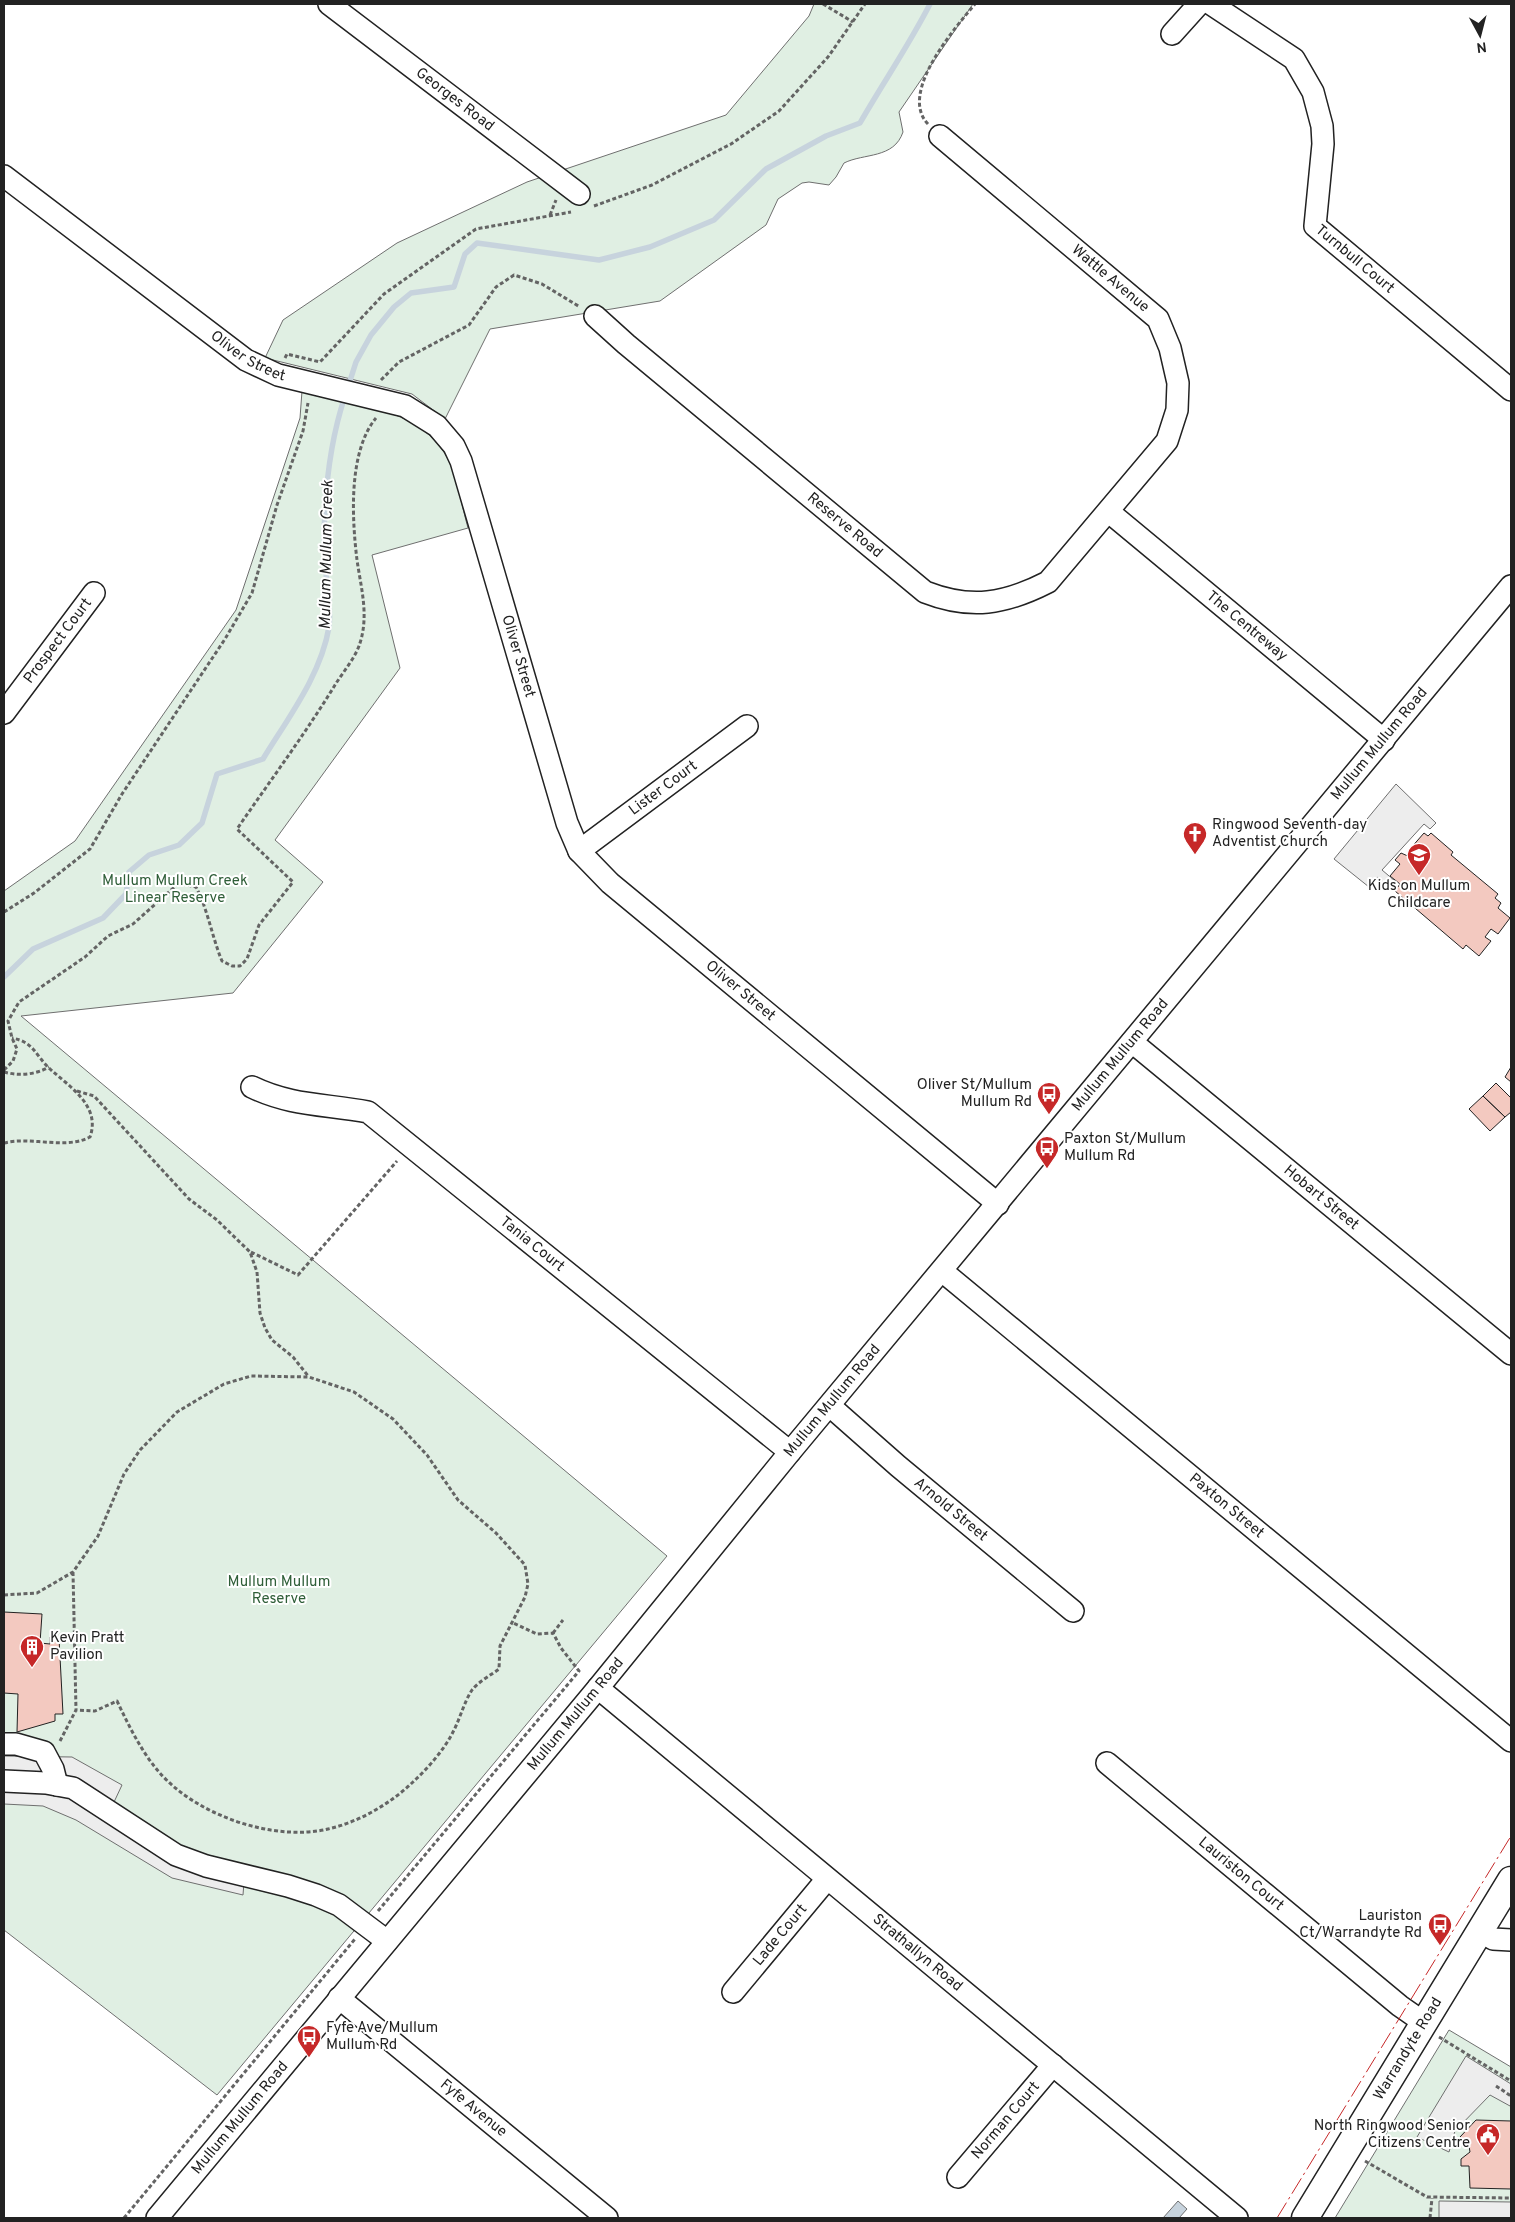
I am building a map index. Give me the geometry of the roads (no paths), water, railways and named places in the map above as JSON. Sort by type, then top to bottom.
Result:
[{"type":"main road","name":"Warrandyte Road","points":[[1305,2218],[1431,2029],[1479,1930],[1511,1880]]},
{"type":"street","name":"Georges Road","points":[[329,4],[579,194]]},
{"type":"street","points":[[1172,34],[1199,4]]},
{"type":"street","name":"Turnbull Court","points":[[1211,4],[1294,59],[1313,92],[1322,126],[1323,144],[1315,226],[1511,390]]},
{"type":"street","name":"Wattle Avenue","points":[[940,136],[1158,319],[1170,348],[1178,383],[1177,410],[1166,441],[1109,512]]},
{"type":"street","name":"Oliver Street","points":[[4,176],[246,360],[278,375],[406,406],[428,419],[446,435],[461,461],[567,823],[579,851],[610,883],[998,1204]]},
{"type":"street","name":"Reserve Road","points":[[595,316],[626,344],[925,592],[944,600],[966,603],[994,602],[1024,595],[1048,582],[1109,512]]},
{"type":"street","name":"The Centreway","points":[[1109,512],[1384,740]]},
{"type":"street","name":"Mullum Mullum Road","points":[[157,2218],[598,1688],[790,1452],[1511,586]]},
{"type":"street","name":"Prospect Court","points":[[4,714],[94,593]]},
{"type":"street","name":"Lister Court","points":[[579,851],[747,726]]},
{"type":"street","name":"Hobart Street","points":[[1132,1042],[1511,1354]]},
{"type":"street","name":"Tania Court","points":[[252,1087],[273,1097],[296,1103],[335,1106],[368,1112],[790,1452]]},
{"type":"street","name":"Paxton Street","points":[[942,1271],[1511,1741]]},
{"type":"street","name":"Arnold Street","points":[[830,1406],[898,1466],[1073,1611]]},
{"type":"street","name":"Strathallyn Road","points":[[598,1688],[1237,2218]]},
{"type":"street","points":[[4,1744],[16,1744],[44,1752],[49,1761],[56,1785]]},
{"type":"street","name":"Lauriston Court","points":[[1107,1763],[1392,2000],[1431,2029]]},
{"type":"street","points":[[4,1781],[73,1788],[176,1856],[206,1866],[288,1886],[316,1895],[339,1905],[367,1924],[387,1941]]},
{"type":"street","name":"Lade Court","points":[[733,1992],[827,1879]]},
{"type":"street","points":[[1479,1930],[1493,1939],[1511,1940]]},
{"type":"street","name":"Fyfe Avenue","points":[[339,1998],[607,2218]]},
{"type":"street","name":"Norman Court","points":[[958,2177],[1053,2065]]},
{"type":"waterway","name":"Mullum Mullum Creek","points":[[348,387],[356,362],[371,335],[394,307],[411,293],[454,287],[465,254],[477,243],[599,260],[650,247],[714,220],[766,169],[826,136],[860,123],[930,4]]},
{"type":"waterway","name":"Mullum Mullum Creek","points":[[4,977],[33,949],[103,918],[126,894],[129,872],[149,855],[179,845],[202,823],[217,774],[263,759],[293,712],[319,662],[329,627],[330,618],[324,547],[325,509],[331,452],[345,396]]},
{"type":"place","name":"Ringwood Seventh-day Adventist Church","points":[[1195,855]]},
{"type":"place","name":"Kids on Mullum Childcare","points":[[1419,876]]},
{"type":"place","name":"Oliver St/Mullum Mullum Rd","points":[[1049,1115]]},
{"type":"place","name":"Paxton St/Mullum Mullum Rd","points":[[1047,1169]]},
{"type":"place","name":"Kevin Pratt Pavilion","points":[[32,1668]]},
{"type":"place","name":"Lauriston Ct/Warrandyte Rd","points":[[1440,1946]]},
{"type":"place","name":"Fyfe Ave/Mullum Mullum Rd","points":[[309,2058]]},
{"type":"place","name":"North Ringwood Senior Citizens Centre","points":[[1488,2156]]},
{"type":"park label","name":"Mullum Mullum Creek Linear Reserve","points":[[175,890]]},
{"type":"park label","name":"Mullum Mullum Reserve","points":[[279,1590]]}]
